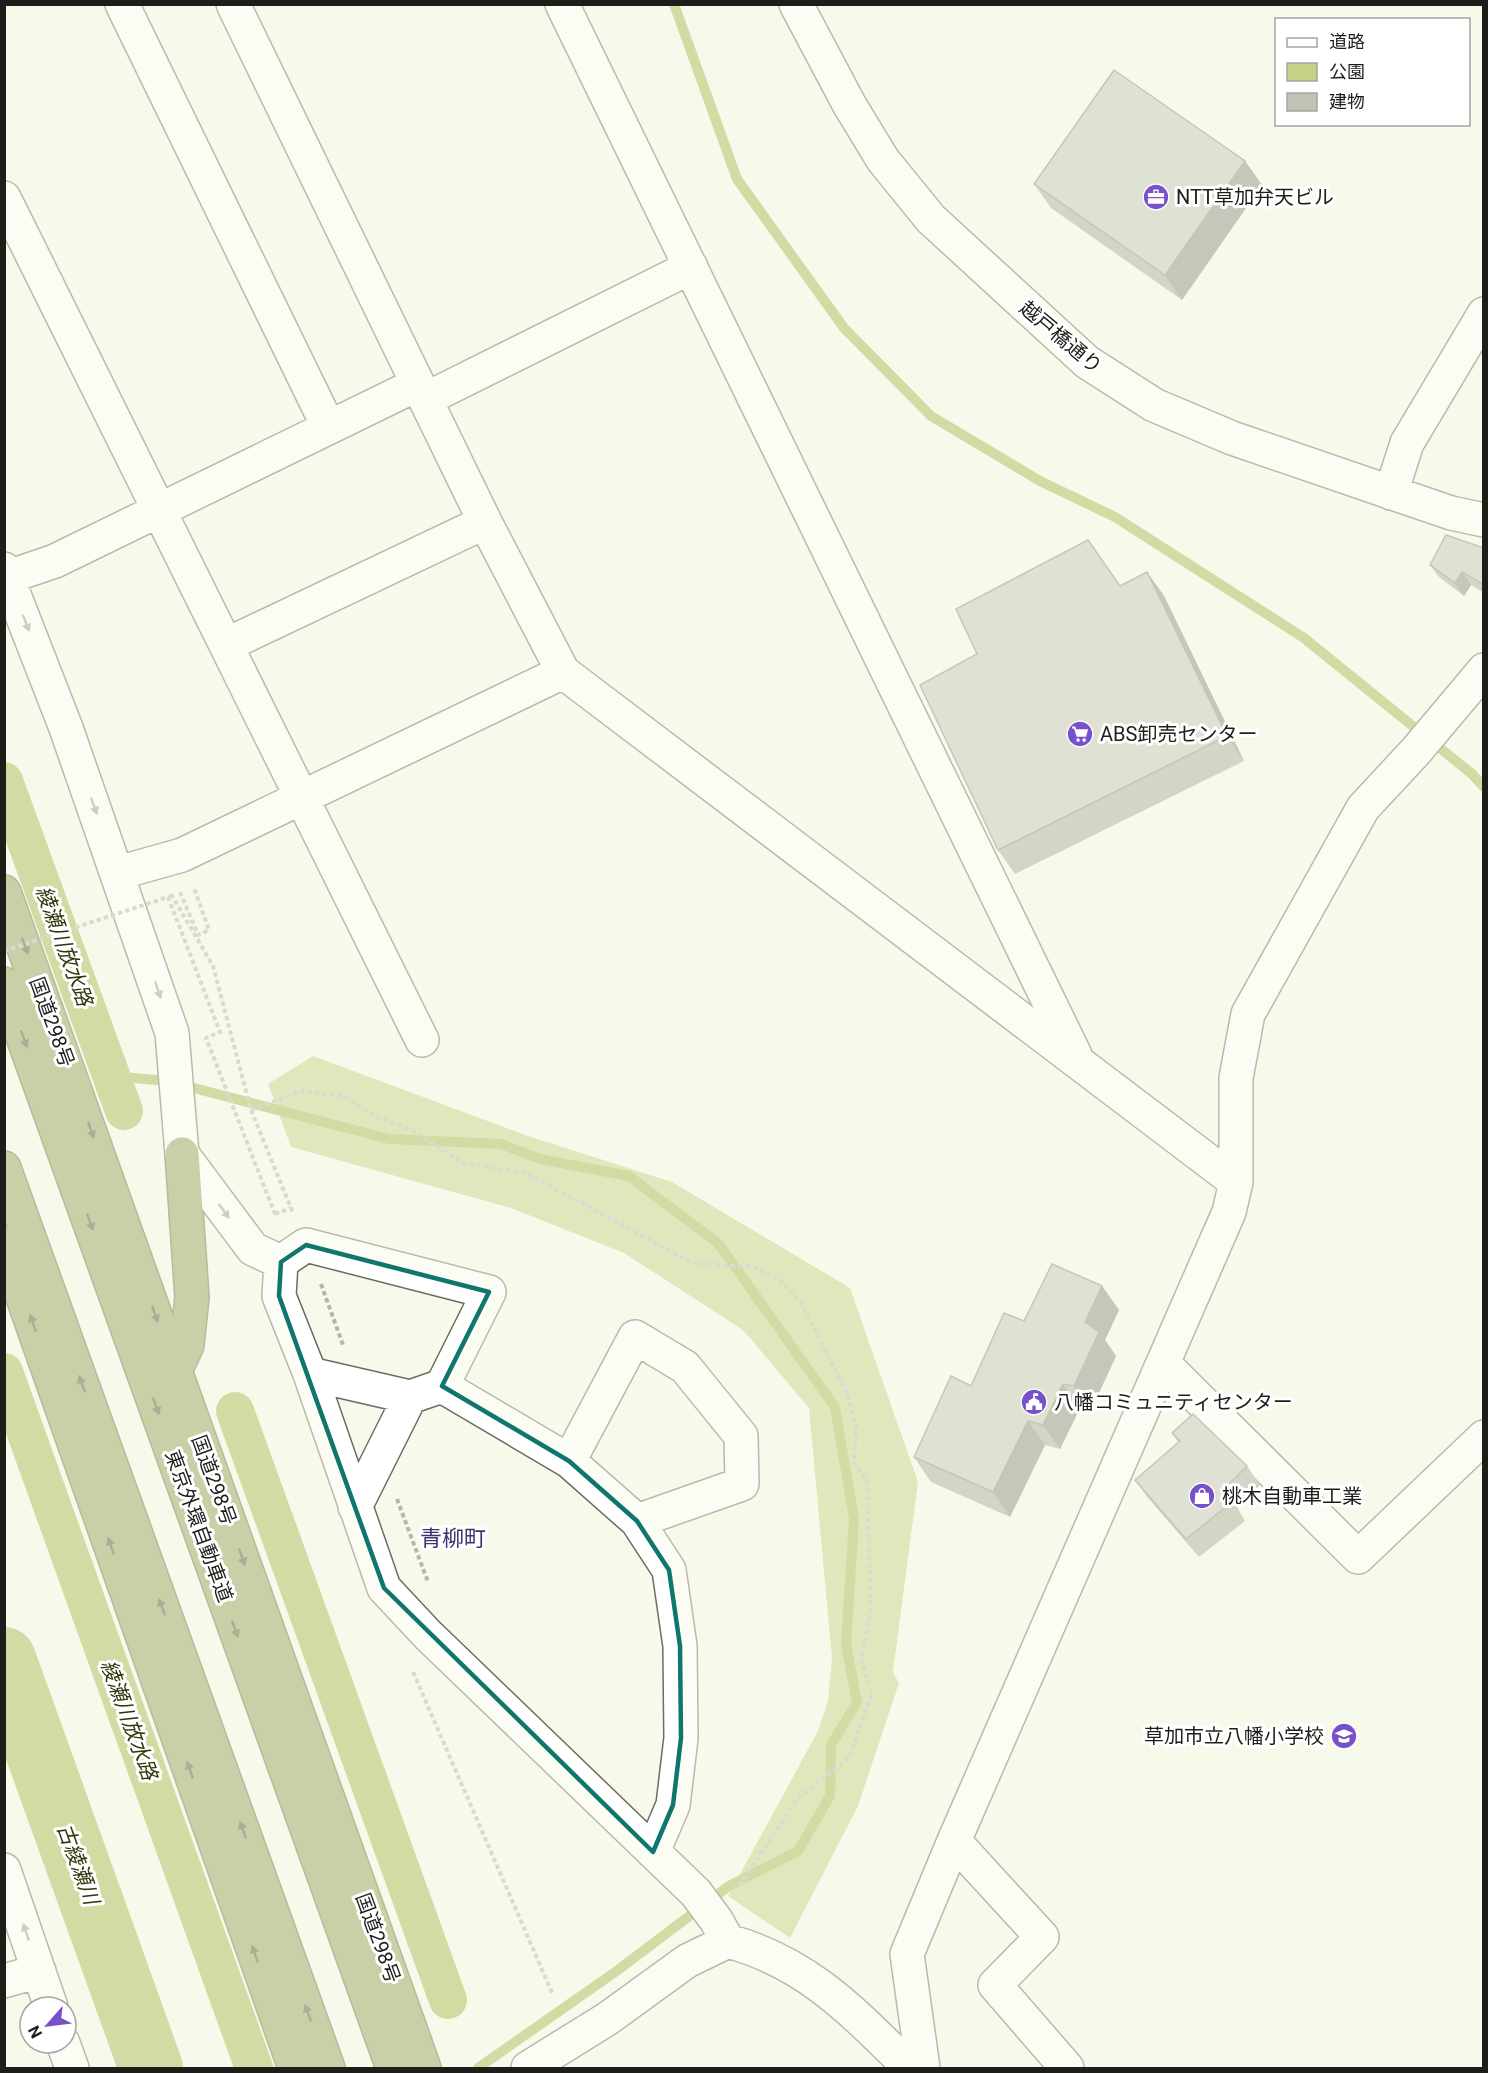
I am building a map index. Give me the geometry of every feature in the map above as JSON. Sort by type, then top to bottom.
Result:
[{"type":"highway","name":"国道298号","points":[[4,892],[424,2068]]},
{"type":"highway","name":"東京外環自動車道","points":[[4,984],[393,2068]]},
{"type":"highway","points":[[175,1371],[187,1345],[192,1297],[183,1154]]},
{"type":"highway","points":[[4,1168],[328,2068]]},
{"type":"highway","points":[[4,1244],[295,2068]]},
{"type":"street","points":[[122,4],[328,426]]},
{"type":"street","points":[[233,4],[485,522],[563,672],[1077,1059],[1236,1182]]},
{"type":"street","points":[[562,4],[1077,1059]]},
{"type":"street","name":"越戸橋通り","points":[[796,4],[849,104],[883,160],[932,219],[1087,362],[1154,405],[1232,438],[1451,513],[1484,520]]},
{"type":"street","points":[[4,198],[422,1040]]},
{"type":"street","points":[[281,1262],[253,1249],[183,1154],[172,1033],[66,728],[6,573],[55,561],[328,426],[422,392],[690,267]]},
{"type":"street","points":[[1391,493],[1407,443],[1484,314]]},
{"type":"street","points":[[226,645],[485,522]]},
{"type":"street","points":[[923,2068],[907,1954],[954,1841],[1229,1212],[1236,1182],[1236,1078],[1248,1014],[1363,808],[1416,751],[1484,670]]},
{"type":"street","points":[[118,873],[182,855],[302,795],[563,672]]},
{"type":"street","points":[[281,1262],[306,1245],[489,1292],[442,1386],[410,1397],[310,1374]]},
{"type":"street","points":[[281,1262],[279,1296],[310,1374],[384,1588],[428,1635],[696,1893],[728,1941]]},
{"type":"street","points":[[569,1461],[635,1337],[685,1367],[741,1436],[742,1484],[637,1521]]},
{"type":"street","points":[[1163,1363],[1359,1557],[1484,1437]]},
{"type":"street","points":[[442,1386],[569,1461],[637,1521],[669,1570],[680,1646],[681,1738],[673,1805],[653,1852]]},
{"type":"street","points":[[356,1508],[410,1397]]},
{"type":"street","points":[[954,1841],[1042,1937],[995,1985],[1067,2068]]},
{"type":"street","points":[[4,1870],[47,1995]]},
{"type":"street","points":[[539,2066],[687,1961],[728,1941],[756,1948],[790,1964],[819,1984],[846,2004],[910,2068]]},
{"type":"street","points":[[4,1981],[39,1971]]},
{"type":"path","points":[[4,951],[179,892],[198,935],[209,930],[182,855]]},
{"type":"path","points":[[168,897],[220,1032],[206,1038],[275,1214],[291,1208]]},
{"type":"highlighted area","points":[[306,1245],[489,1292],[442,1386],[569,1461],[637,1521],[669,1570],[680,1646],[681,1738],[673,1805],[653,1852],[384,1588],[279,1296],[281,1262]]},
{"type":"green space","points":[[313,1056],[528,1136],[672,1182],[850,1288],[918,1482],[893,1672],[899,1683],[858,1806],[790,1938],[728,1896],[818,1731],[828,1701],[832,1658],[809,1408],[743,1330],[624,1253],[511,1208],[291,1147],[268,1084]]},
{"type":"building","name":"NTT草加弁天ビル","points":[[1114,70],[1245,161],[1165,275],[1034,184]]},
{"type":"building","points":[[1446,535],[1484,548],[1484,585],[1462,572],[1455,583],[1430,565]]},
{"type":"building","points":[[1088,540],[1120,586],[1147,572],[1227,736],[998,850],[920,685],[977,654],[956,609]]},
{"type":"building","points":[[1052,1264],[1102,1286],[1085,1322],[1099,1332],[1074,1386],[1063,1384],[1043,1425],[1028,1421],[993,1492],[914,1457],[951,1376],[971,1386],[1004,1313],[1024,1321]]},
{"type":"building","points":[[1193,1414],[1247,1466],[1224,1489],[1232,1502],[1186,1539],[1135,1480],[1180,1441],[1172,1433]]},
{"type":"waterway","points":[[674,4],[737,179],[844,328],[931,416],[1040,481],[1115,517],[1304,638],[1472,774],[1484,787]]},
{"type":"waterway","name":"綾瀬川放水路","points":[[4,781],[124,1111]]},
{"type":"waterway","points":[[112,1076],[167,1081],[389,1139],[501,1144],[540,1159],[629,1176],[718,1243],[835,1407],[854,1519],[846,1645],[857,1702],[831,1745],[830,1796],[798,1851],[729,1886],[618,1970],[478,2068]]},
{"type":"waterway","name":"綾瀬川放水路","points":[[4,1372],[254,2068]]},
{"type":"waterway","name":"綾瀬川放水路","points":[[235,1411],[448,2000]]},
{"type":"waterway","name":"古綾瀬川","points":[[4,1659],[151,2068]]},
{"type":"place","name":"NTT草加弁天ビル","points":[[1156,197]]},
{"type":"place","name":"ABS卸売センター","points":[[1080,734]]},
{"type":"place","name":"八幡コミュニティセンター","points":[[1034,1402]]},
{"type":"place","name":"桃木自動車工業","points":[[1202,1496]]},
{"type":"place","name":"草加市立八幡小学校","points":[[1344,1736]]},
{"type":"district","name":"青柳町","points":[[453,1538]]}]
